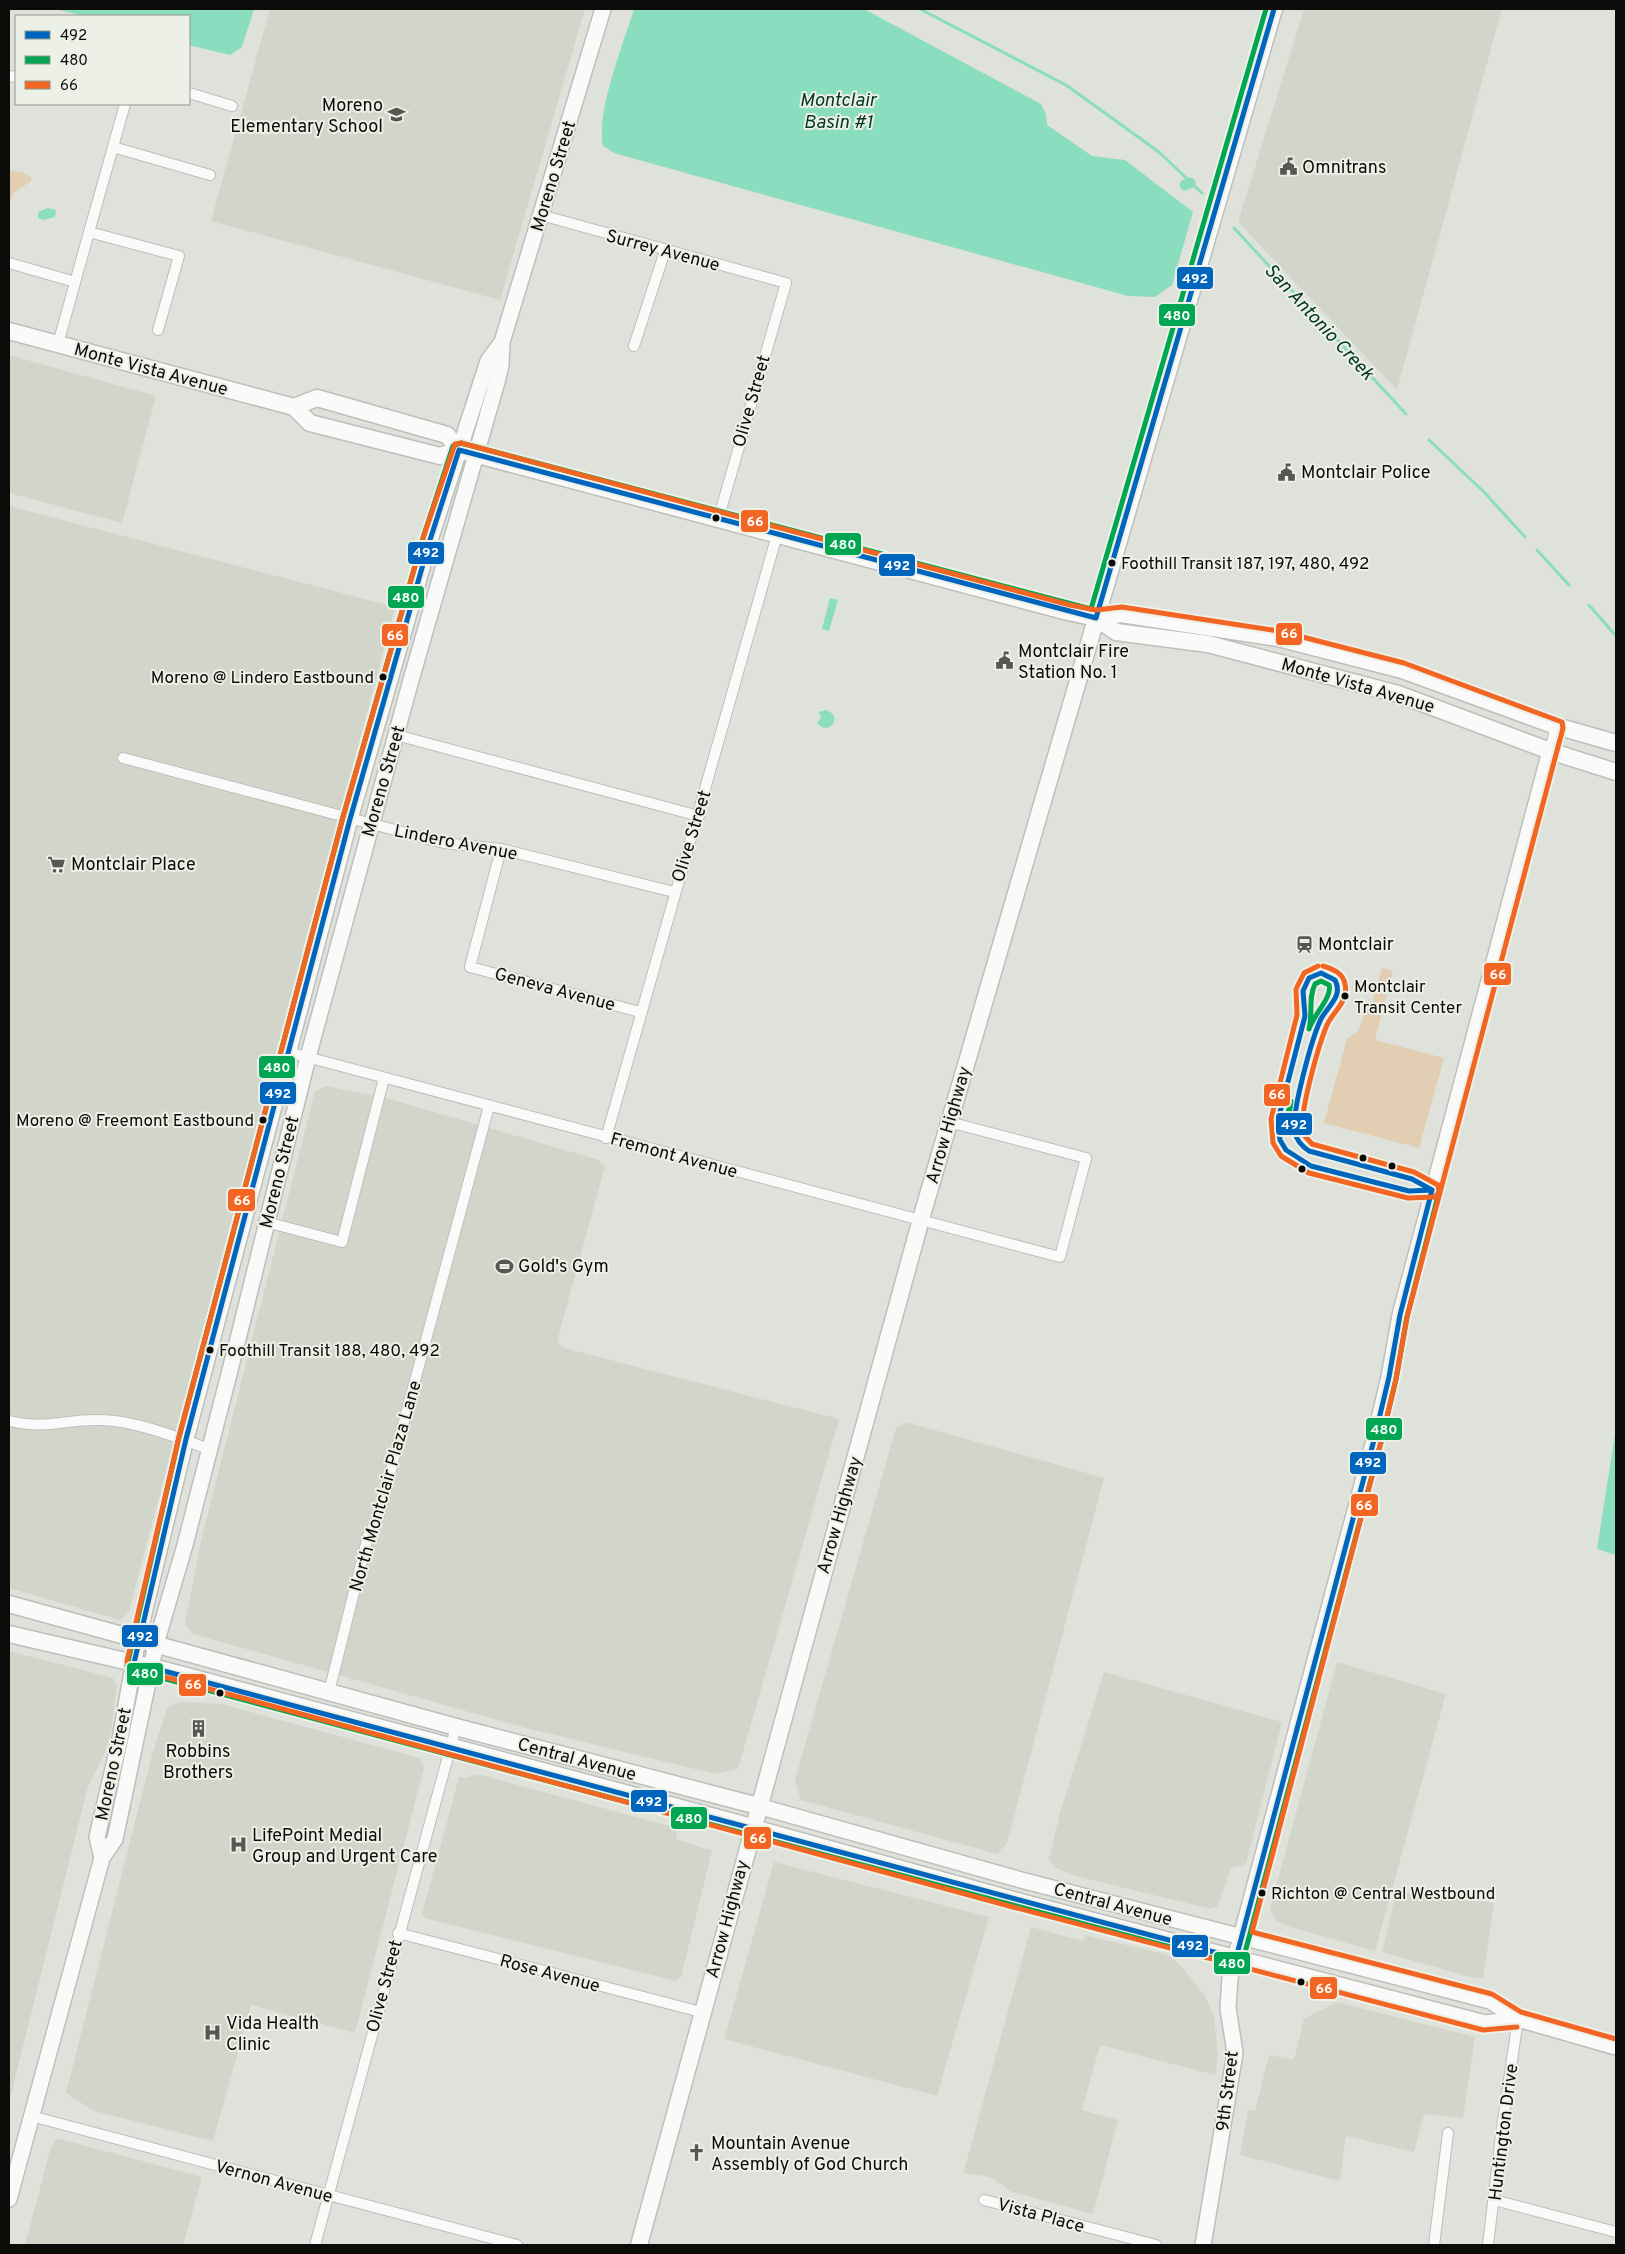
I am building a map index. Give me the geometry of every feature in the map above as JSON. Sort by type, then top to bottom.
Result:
[{"type":"main road","name":"Arrow Highway","points":[[639,2245],[701,2012],[921,1219],[1274,9]]},
{"type":"main road","name":"Monte Vista Avenue","points":[[9,331],[294,407],[310,423],[319,426],[440,456],[459,450],[718,520],[1096,618],[1116,632],[1208,644],[1398,694],[1550,751],[1616,772]]},
{"type":"main road","name":"Monte Vista Avenue","points":[[294,407],[317,398],[447,435],[459,450]]},
{"type":"main road","name":"Monte Vista Avenue","points":[[1096,618],[1121,614],[1278,638],[1402,670],[1556,726],[1616,743]]},
{"type":"main road","name":"Central Avenue","points":[[9,1604],[456,1727],[758,1806]]},
{"type":"main road","name":"Central Avenue","points":[[9,1634],[152,1667],[752,1827]]},
{"type":"street","name":"Moreno Street","points":[[9,2199],[102,1858],[115,1839],[156,1644],[185,1546],[208,1448],[308,1057],[370,824],[501,365],[502,342],[603,9]]},
{"type":"street","points":[[190,93],[232,106]]},
{"type":"street","points":[[58,344],[125,105]]},
{"type":"street","points":[[113,147],[210,175]]},
{"type":"street","name":"Surrey Avenue","points":[[541,215],[665,251],[786,283]]},
{"type":"street","points":[[89,232],[179,256],[158,330]]},
{"type":"street","points":[[634,346],[665,251]]},
{"type":"street","points":[[9,262],[75,282]]},
{"type":"street","name":"Olive Street","points":[[718,520],[786,283]]},
{"type":"street","name":"Moreno Street","points":[[102,1858],[97,1837],[114,1766],[138,1638],[186,1440],[288,1052],[350,819],[430,540],[488,361],[502,342]]},
{"type":"street","name":"Olive Street","points":[[606,1138],[674,892],[699,816],[777,535]]},
{"type":"street","points":[[1550,751],[1556,726]]},
{"type":"street","points":[[396,736],[699,816]]},
{"type":"street","name":"9th Street","points":[[1203,2245],[1235,2053],[1228,1991],[1374,1440],[1389,1377],[1400,1315],[1550,751]]},
{"type":"street","name":"Lindero Avenue","points":[[123,758],[451,845],[501,849],[674,892]]},
{"type":"street","name":"Geneva Avenue","points":[[501,849],[470,967],[640,1012]]},
{"type":"street","name":"Fremont Avenue","points":[[288,1052],[606,1138],[921,1219],[1060,1257],[1086,1158],[949,1122]]},
{"type":"street","points":[[266,1222],[342,1242],[384,1078]]},
{"type":"street","name":"North Montclair Plaza Lane","points":[[329,1692],[368,1536],[380,1513],[489,1106]]},
{"type":"street","points":[[9,1421],[30,1426],[43,1426],[100,1420],[186,1440],[208,1448]]},
{"type":"street","name":"Olive Street","points":[[314,2245],[456,1727]]},
{"type":"street","name":"Central Avenue","points":[[758,1806],[1020,1880],[1490,2001],[1518,2019]]},
{"type":"street","name":"Central Avenue","points":[[752,1827],[1015,1900],[1485,2023],[1518,2019]]},
{"type":"street","name":"Rose Avenue","points":[[398,1933],[701,2012]]},
{"type":"street","points":[[1518,2019],[1616,2046]]},
{"type":"street","name":"Huntington Drive","points":[[1488,2245],[1501,2135],[1518,2019]]},
{"type":"street","name":"Vernon Avenue","points":[[31,2116],[517,2245]]},
{"type":"street","points":[[1434,2245],[1448,2133]]},
{"type":"street","name":"Vista Place","points":[[984,2200],[1156,2245]]},
{"type":"street","points":[[1494,2200],[1616,2232]]},
{"type":"shaded area","name":"Moreno Elementary School","points":[[270,9],[585,9],[500,300],[211,221]]},
{"type":"shaded area","points":[[1304,9],[1502,9],[1397,390],[1238,222]]},
{"type":"shaded area","points":[[9,170],[23,172],[31,177],[31,181],[14,193],[9,203]]},
{"type":"shaded area","points":[[9,355],[156,396],[122,523],[9,493]]},
{"type":"shaded area","points":[[9,506],[395,607],[129,1611],[120,1620],[9,1588]]},
{"type":"shaded area","points":[[1382,968],[1393,971],[1375,1040],[1444,1058],[1419,1148],[1324,1123],[1347,1039],[1358,1031],[1366,1009],[1371,1007]]},
{"type":"shaded area","points":[[326,1086],[386,1098],[599,1160],[605,1166],[557,1341],[564,1348],[839,1419],[738,1769],[715,1774],[526,1728],[193,1634],[185,1624],[200,1545],[315,1091]]},
{"type":"shaded area","points":[[906,1422],[1104,1478],[1007,1843],[997,1854],[801,1800],[795,1780],[896,1428]]},
{"type":"shaded area","points":[[9,1651],[113,1678],[117,1684],[111,1731],[105,1753],[88,1786],[9,2102]]},
{"type":"shaded area","points":[[1337,1662],[1446,1694],[1375,1951],[1290,1927],[1276,1921],[1270,1909]]},
{"type":"shaded area","points":[[1104,1672],[1282,1722],[1246,1864],[1231,1868],[1218,1906],[1211,1909],[1072,1875],[1054,1867],[1049,1859],[1060,1813]]},
{"type":"shaded area","points":[[184,1702],[221,1704],[420,1758],[424,1768],[355,2033],[251,2005],[213,2141],[94,2111],[66,2093],[152,1755],[167,1709],[173,1704]]},
{"type":"shaded area","points":[[477,1774],[673,1827],[677,1831],[676,1839],[712,1851],[681,1977],[676,1981],[424,1918],[422,1914],[459,1777],[466,1778]]},
{"type":"shaded area","points":[[774,1862],[989,1917],[937,2096],[724,2039]]},
{"type":"shaded area","points":[[1402,1892],[1494,1903],[1483,1978],[1474,1978],[1382,1952],[1395,1898]]},
{"type":"shaded area","points":[[1031,1927],[1083,1941],[1085,1935],[1168,1955],[1181,1966],[1205,1996],[1214,2016],[1218,2054],[1215,2075],[1100,2045],[1082,2110],[1118,2120],[1093,2214],[1012,2192],[990,2177],[965,2173],[964,2171]]},
{"type":"shaded area","points":[[1337,2002],[1475,2037],[1463,2118],[1424,2114],[1414,2152],[1346,2136],[1340,2179],[1336,2180],[1240,2155],[1248,2110],[1255,2111],[1269,2055],[1294,2060],[1304,2019]]},
{"type":"shaded area","points":[[60,2139],[202,2177],[183,2245],[25,2245],[51,2147],[55,2140]]},
{"type":"water","points":[[56,9],[254,9],[242,47],[230,55],[190,45],[190,15],[79,15]]},
{"type":"water","name":"Montclair Basin #1","points":[[634,9],[864,9],[1041,104],[1046,114],[1047,125],[1092,156],[1125,160],[1193,212],[1172,285],[1155,297],[1128,296],[614,153],[603,146],[603,115],[612,78]]},
{"type":"water","points":[[48,208],[56,210],[55,217],[43,220],[38,218],[38,212]]},
{"type":"water","points":[[830,598],[838,600],[829,631],[822,629]]},
{"type":"water","points":[[825,710],[831,712],[834,716],[833,724],[826,728],[817,723],[821,718],[819,712]]},
{"type":"water","points":[[1616,1428],[1616,1555],[1597,1549]]},
{"type":"waterway","name":"San Antonio Creek","points":[[920,9],[1066,85],[1159,152],[1202,193]]},
{"type":"waterway","name":"San Antonio Creek","points":[[1185,185],[1190,183]]},
{"type":"waterway","name":"San Antonio Creek","points":[[1234,228],[1406,414]]},
{"type":"waterway","name":"San Antonio Creek","points":[[1429,440],[1484,492],[1525,537]]},
{"type":"waterway","name":"San Antonio Creek","points":[[1537,550],[1569,585]]},
{"type":"waterway","name":"San Antonio Creek","points":[[1589,605],[1616,636]]},
{"type":"transit line","name":"480","points":[[1266,9],[1091,609],[461,443],[453,446],[423,538],[343,817],[179,1437],[127,1666],[132,1670],[1238,1965],[1243,1960],[1381,1442],[1396,1379],[1407,1317],[1439,1192]]},
{"type":"transit line","name":"492","points":[[1274,9],[1096,618],[459,450],[430,540],[350,819],[186,1439],[134,1663],[1236,1958],[1374,1440],[1389,1377],[1400,1315],[1432,1190]]},
{"type":"transit line","name":"66","points":[[1517,2027],[1483,2030],[1013,1907],[128,1667],[127,1661],[179,1437],[343,817],[423,538],[455,444],[461,443],[1070,605],[1096,610],[1122,607],[1279,631],[1404,663],[1562,722],[1563,728],[1407,1317],[1396,1379],[1381,1442],[1252,1932],[1492,1994],[1521,2012],[1616,2039]]},
{"type":"transit line","name":"66","points":[[1318,966],[1304,973],[1296,989],[1297,1015],[1271,1119],[1273,1143],[1281,1156],[1309,1173],[1408,1198],[1435,1197],[1439,1192],[1438,1185],[1414,1172],[1312,1144],[1303,1134],[1302,1125],[1306,1097],[1319,1048],[1327,1025],[1343,1001],[1346,990],[1344,980],[1340,974],[1323,966]]},
{"type":"transit line","name":"492","points":[[1321,973],[1335,980],[1337,992],[1336,997],[1320,1021],[1307,1060],[1294,1124],[1297,1139],[1309,1151],[1412,1179],[1432,1190],[1409,1191],[1311,1166],[1286,1150],[1280,1140],[1278,1120],[1305,1016],[1303,991],[1309,978],[1321,973]]},
{"type":"transit line","name":"480","points":[[1321,981],[1329,985],[1328,995],[1309,1029],[1313,989],[1315,984],[1321,981]]},
{"type":"transit line","name":"480","points":[[1291,1101],[1287,1130],[1286,1121],[1291,1101]]},
{"type":"place","name":"Moreno Elementary School","points":[[397,115]]},
{"type":"place","name":"Omnitrans","points":[[1288,167]]},
{"type":"place","name":"Montclair Police","points":[[1287,472]]},
{"type":"place","name":"Foothill Transit 187, 197, 480, 492","points":[[1112,563]]},
{"type":"place","name":"Montclair Fire Station No. 1","points":[[1004,661]]},
{"type":"place","name":"Moreno @ Lindero Eastbound","points":[[383,677]]},
{"type":"place","name":"Montclair Place","points":[[57,864]]},
{"type":"place","name":"Montclair","points":[[1304,944]]},
{"type":"place","name":"Montclair Transit Center","points":[[1345,996]]},
{"type":"place","name":"Moreno @ Freemont Eastbound","points":[[263,1120]]},
{"type":"place","name":"Gold's Gym","points":[[504,1266]]},
{"type":"place","name":"Foothill Transit 188, 480, 492","points":[[210,1350]]},
{"type":"place","name":"Robbins Brothers","points":[[198,1728]]},
{"type":"place","name":"LifePoint Medial Group and Urgent Care","points":[[238,1845]]},
{"type":"place","name":"Richton @ Central Westbound","points":[[1262,1893]]},
{"type":"place","name":"Vida Health Clinic","points":[[212,2033]]},
{"type":"place","name":"Mountain Avenue Assembly of God Church","points":[[697,2153]]}]
